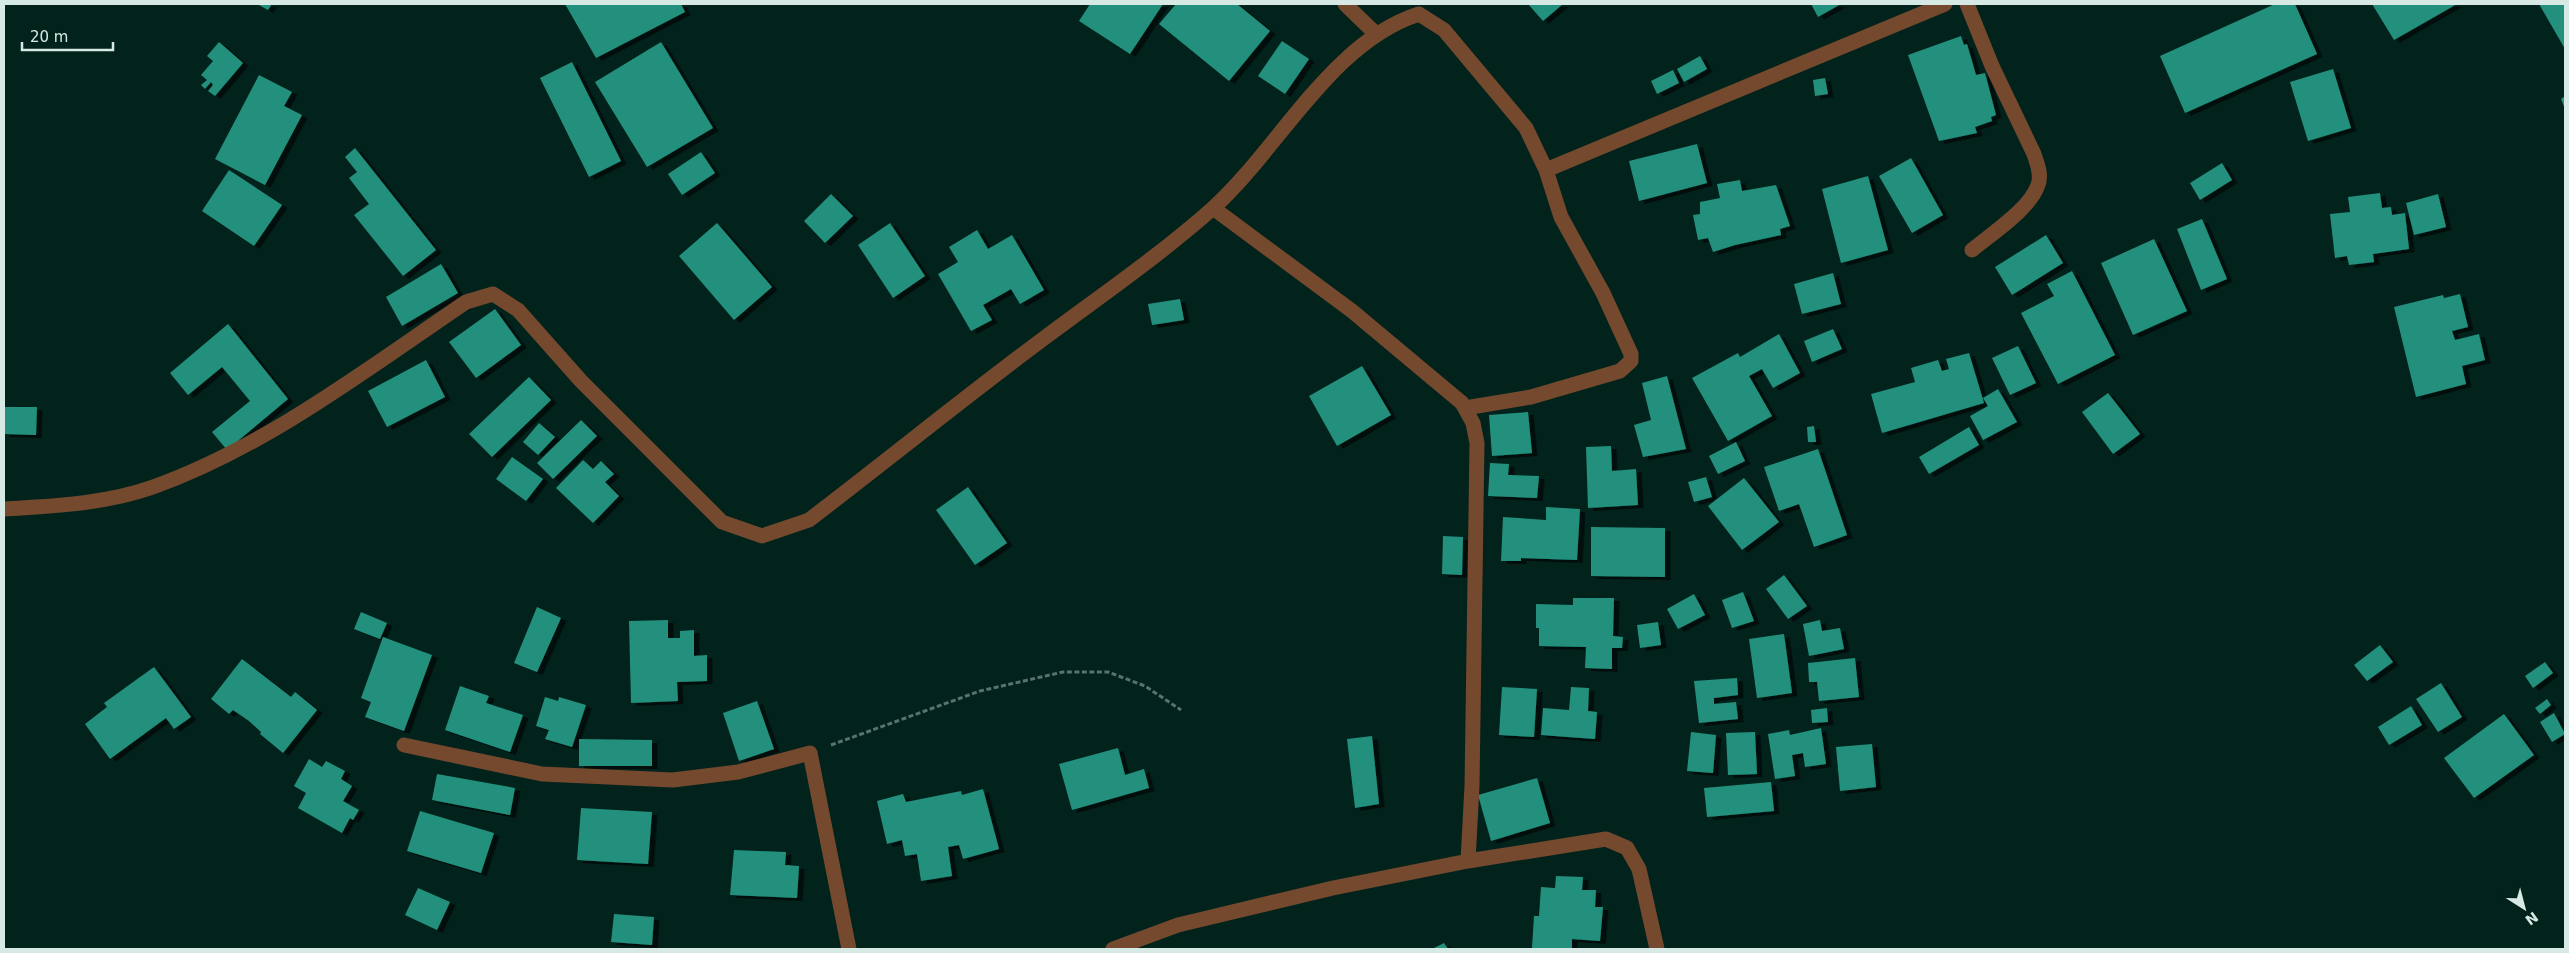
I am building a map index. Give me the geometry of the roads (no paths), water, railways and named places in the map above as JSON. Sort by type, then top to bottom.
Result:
[{"type":"street","points":[[1345,4],[1376,34]]},
{"type":"street","points":[[1967,4],[1992,66],[2034,154],[2039,169],[2039,184],[2030,198],[1972,250]]},
{"type":"street","points":[[1546,170],[1940,5]]},
{"type":"street","points":[[4,509],[84,504],[152,487],[213,462],[303,412],[466,302],[493,294],[518,310],[582,381],[722,522],[762,536],[809,520],[1046,337],[1125,279],[1213,208],[1277,138],[1316,88],[1376,34],[1423,9],[1444,30],[1526,128],[1546,170],[1561,217],[1629,346],[1631,362],[1620,371],[1531,397],[1465,408]]},
{"type":"street","points":[[1213,208],[1352,311],[1462,402],[1474,423],[1478,443],[1472,786],[1468,861]]},
{"type":"street","points":[[404,745],[542,774],[673,780],[738,772],[810,752],[849,949]]},
{"type":"street","points":[[1113,949],[1178,925],[1333,888],[1468,861],[1606,839],[1627,848],[1639,869],[1657,949]]}]
